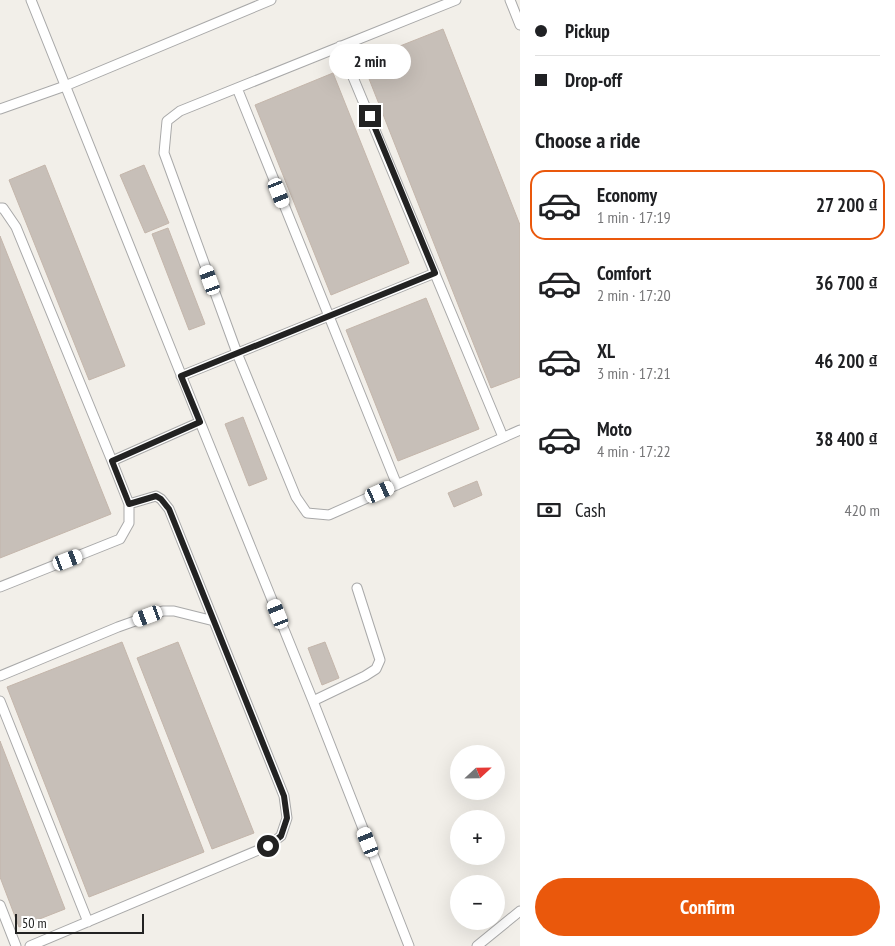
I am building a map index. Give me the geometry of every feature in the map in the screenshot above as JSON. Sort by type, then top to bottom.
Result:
[{"type":"lane","points":[[31,0],[313,701],[409,946]]},
{"type":"lane","points":[[0,109],[65,86],[271,0]]},
{"type":"lane","points":[[456,0],[180,111],[167,121],[164,153],[237,353],[296,497],[307,513],[329,515],[520,430]]},
{"type":"lane","points":[[510,0],[520,25]]},
{"type":"lane","points":[[340,46],[503,437]]},
{"type":"lane","points":[[236,88],[397,485]]},
{"type":"lane","points":[[0,208],[3,208],[16,227],[129,504],[129,523],[120,539],[0,587]]},
{"type":"lane","points":[[181,376],[435,273]]},
{"type":"lane","points":[[112,461],[200,422]]},
{"type":"lane","points":[[30,946],[268,846],[281,836],[287,818],[284,796],[169,509],[156,496],[129,504]]},
{"type":"lane","points":[[313,701],[365,676],[376,669],[380,660],[357,588]]},
{"type":"lane","points":[[0,676],[118,627],[162,611],[181,612],[214,621]]},
{"type":"lane","points":[[0,701],[88,922]]},
{"type":"lane","points":[[0,905],[16,946]]},
{"type":"lane","points":[[477,946],[520,910]]},
{"type":"building","points":[[443,29],[520,225],[520,377],[491,388],[362,61]]},
{"type":"building","points":[[333,73],[409,263],[331,295],[255,105]]},
{"type":"building","points":[[45,165],[125,366],[89,380],[9,180]]},
{"type":"building","points":[[144,165],[169,223],[145,233],[120,175]]},
{"type":"building","points":[[168,228],[205,324],[189,330],[152,234]]},
{"type":"building","points":[[0,236],[111,514],[0,558]]},
{"type":"building","points":[[426,298],[479,429],[398,461],[346,330]]},
{"type":"building","points":[[243,417],[267,479],[249,486],[225,424]]},
{"type":"building","points":[[477,481],[482,495],[454,507],[448,493]]},
{"type":"building","points":[[122,642],[204,852],[89,897],[7,687]]},
{"type":"building","points":[[178,642],[254,833],[212,849],[137,658]]},
{"type":"building","points":[[325,642],[339,678],[322,685],[308,648]]},
{"type":"building","points":[[0,741],[65,909],[19,927],[0,877]]},
{"type":"route","points":[[268,846],[281,836],[287,818],[284,796],[169,509],[156,496],[129,504],[112,461],[200,422],[181,376],[435,273],[370,116]]}]
